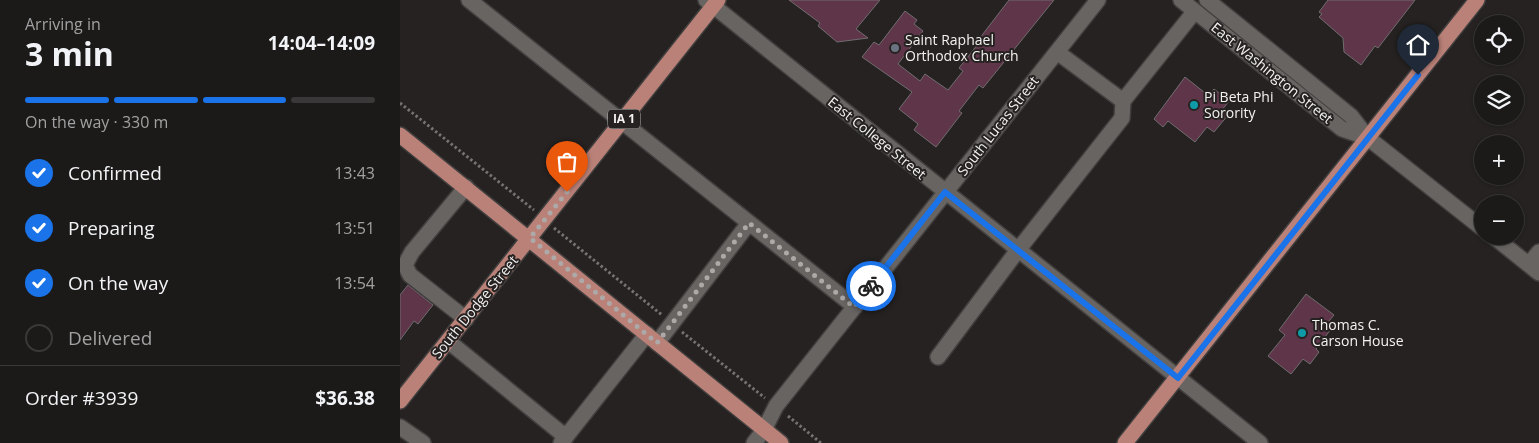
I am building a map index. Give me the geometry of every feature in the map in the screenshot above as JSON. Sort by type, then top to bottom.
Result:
[{"type":"main road","points":[[1126,443],[1477,0]]},
{"type":"main road","name":"South Dodge Street","points":[[400,401],[622,122],[712,2]]},
{"type":"main road","points":[[400,135],[530,238],[781,443]]},
{"type":"street","points":[[469,0],[854,307]]},
{"type":"street","name":"South Lucas Street","points":[[754,443],[764,430],[776,406],[1098,0]]},
{"type":"street","name":"East Washington Street","points":[[1181,0],[1342,129],[1368,138]]},
{"type":"street","name":"East Washington Street","points":[[1206,0],[1352,116],[1368,138],[1474,222]]},
{"type":"street","name":"East College Street","points":[[712,2],[945,192],[1260,443]]},
{"type":"street","points":[[938,357],[1018,250],[1122,118],[1123,101],[1195,12]]},
{"type":"street","points":[[1057,52],[1123,101]]},
{"type":"street","points":[[466,187],[412,252],[405,265],[410,275],[466,319]]},
{"type":"street","points":[[448,341],[564,440],[652,338],[672,323],[749,223]]},
{"type":"street","points":[[1505,245],[1534,268],[1539,252]]},
{"type":"street","points":[[400,427],[422,443]]},
{"type":"path","points":[[400,103],[821,443]]},
{"type":"building","points":[[789,0],[880,0],[856,29],[868,38],[837,42],[818,26],[820,23]]},
{"type":"building","points":[[1009,0],[1054,0],[983,88],[979,85],[959,111],[962,113],[936,147],[914,130],[918,124],[899,109],[912,92],[862,57],[874,42],[879,45],[905,11],[917,20],[914,24],[923,31],[898,64],[920,81],[925,74],[948,90],[963,71],[959,68]]},
{"type":"building","points":[[1328,0],[1415,0],[1378,48],[1375,46],[1361,65],[1344,52],[1343,38],[1319,17],[1322,14],[1319,12]]},
{"type":"building","name":"Pi Beta Phi Sorority","points":[[1185,77],[1209,96],[1214,89],[1229,101],[1222,110],[1228,115],[1214,132],[1207,127],[1195,142],[1168,121],[1163,127],[1154,119]]},
{"type":"building","points":[[408,285],[433,305],[418,324],[414,321],[400,340],[400,295]]},
{"type":"building","name":"Thomas C. Carson House","points":[[1306,294],[1334,315],[1329,321],[1334,325],[1316,349],[1319,352],[1310,364],[1303,359],[1291,374],[1268,356],[1285,335],[1279,330]]},
{"type":"way so far","points":[[567,192],[530,238],[657,343],[749,223],[854,307],[871,286]]},
{"type":"place","name":"Saint Raphael Orthodox Church","points":[[895,48]]},
{"type":"place","name":"Pi Beta Phi Sorority","points":[[1194,105]]},
{"type":"place","name":"Thomas C. Carson House","points":[[1302,333]]},
{"type":"route","points":[[871,286],[945,192],[1178,378],[1418,75]]}]
